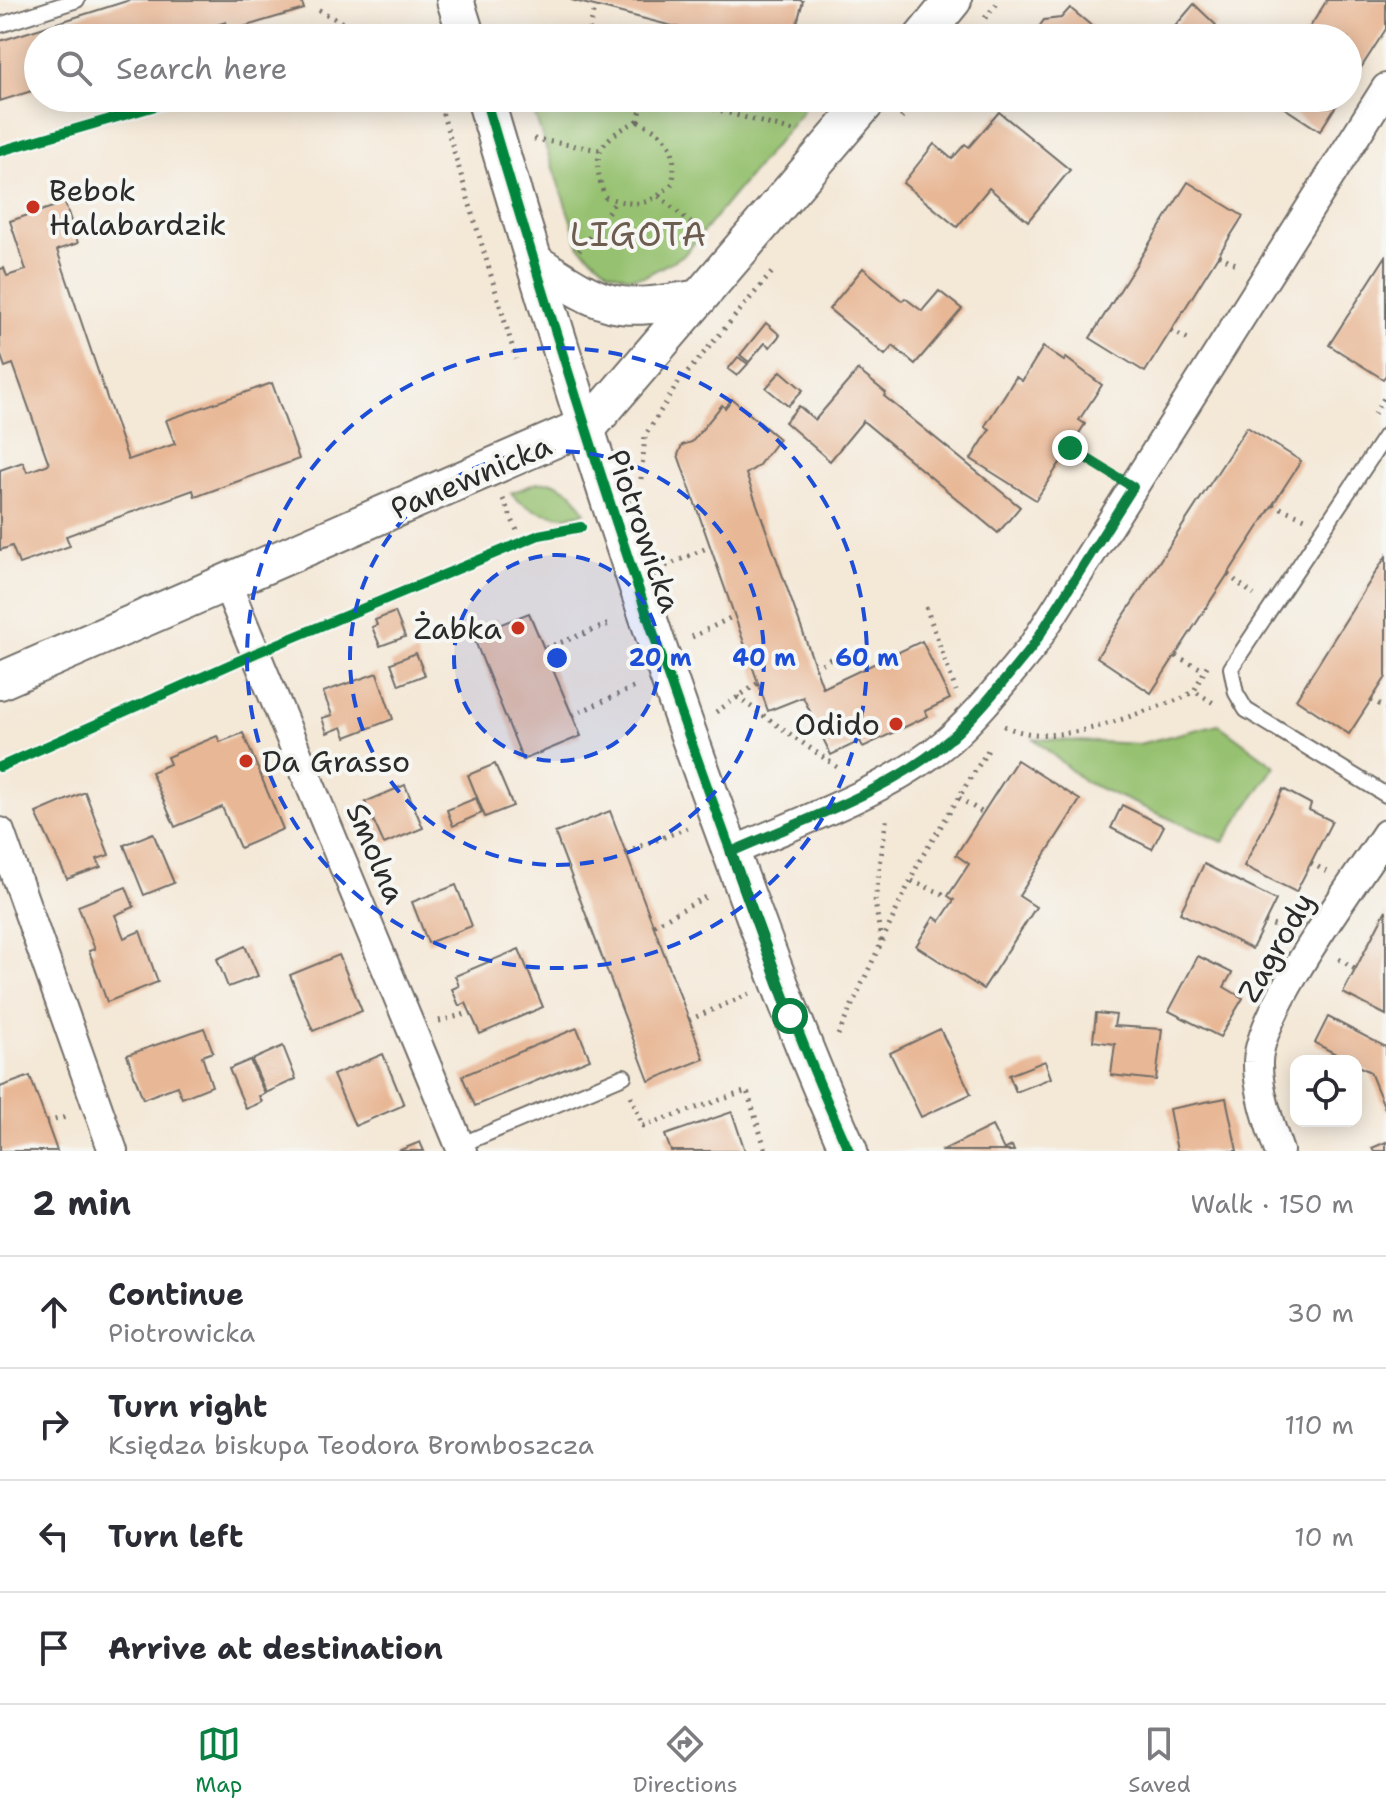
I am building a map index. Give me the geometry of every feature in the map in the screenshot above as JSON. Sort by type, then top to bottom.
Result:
[{"type":"street","points":[[455,0],[463,24]]},
{"type":"street","points":[[933,24],[953,0]]},
{"type":"street","points":[[731,852],[893,778],[949,740],[966,708],[1032,647],[1386,88]]},
{"type":"street","name":"Piotrowicka","points":[[489,112],[583,429],[790,1016],[849,1151]]},
{"type":"street","name":"Panewnicka","points":[[0,681],[583,429],[603,414],[858,112]]},
{"type":"street","points":[[536,263],[588,297],[617,307],[699,298]]},
{"type":"street","name":"Smolna","points":[[226,582],[461,1148]]},
{"type":"street","points":[[0,832],[113,1151]]},
{"type":"street","name":"Zagrody","points":[[1279,1151],[1258,1061],[1270,1023],[1287,985],[1386,834]]},
{"type":"lane","points":[[0,25],[77,0]]},
{"type":"lane","points":[[1386,435],[1231,668],[1236,693],[1246,710],[1386,795]]},
{"type":"lane","points":[[461,1148],[624,1076]]},
{"type":"path","points":[[591,24],[594,7]]},
{"type":"path","points":[[319,10],[340,24]]},
{"type":"path","points":[[363,24],[366,19]]},
{"type":"path","points":[[441,112],[516,359]]},
{"type":"path","points":[[638,121],[640,112]]},
{"type":"path","points":[[726,112],[799,132]]},
{"type":"path","points":[[638,121],[662,133],[675,155],[673,183],[654,201],[625,204],[605,197],[595,171],[600,150],[615,131],[638,121]]},
{"type":"path","points":[[529,125],[538,153]]},
{"type":"path","points":[[534,139],[600,150]]},
{"type":"path","points":[[659,196],[709,239]]},
{"type":"path","points":[[570,252],[574,258],[616,201]]},
{"type":"path","points":[[641,486],[645,436],[676,386]]},
{"type":"path","points":[[1070,448],[1133,487]]},
{"type":"path","points":[[503,499],[522,542]]},
{"type":"path","points":[[1273,505],[1305,519]]},
{"type":"path","points":[[666,567],[709,547]]},
{"type":"path","points":[[1228,575],[1255,596]]},
{"type":"path","points":[[926,607],[966,708],[1015,731],[1061,735],[1181,699],[1194,691]]},
{"type":"path","points":[[690,638],[734,616]]},
{"type":"path","points":[[546,648],[617,621]]},
{"type":"path","points":[[815,668],[838,654]]},
{"type":"path","points":[[1176,656],[1204,670]]},
{"type":"path","points":[[716,712],[758,683]]},
{"type":"path","points":[[573,715],[641,684]]},
{"type":"path","points":[[737,697],[839,770],[853,763]]},
{"type":"path","points":[[1371,700],[1386,708]]},
{"type":"path","points":[[837,1035],[920,860],[1003,726]]},
{"type":"path","points":[[881,941],[875,901],[893,778]]},
{"type":"path","points":[[959,798],[983,813]]},
{"type":"path","points":[[626,852],[695,824]]},
{"type":"path","points":[[912,881],[948,896]]},
{"type":"path","points":[[654,925],[720,888]]},
{"type":"path","points":[[689,1020],[761,989]]},
{"type":"path","points":[[624,1076],[643,1126],[747,1091],[766,1151]]},
{"type":"green space","points":[[534,112],[802,112],[684,255],[645,276],[629,277],[609,271],[580,247]]},
{"type":"green space","points":[[553,482],[572,492],[585,512],[566,516],[545,513],[526,505],[511,493],[537,483]]},
{"type":"green space","points":[[1218,724],[1275,766],[1223,842],[1085,782],[1034,739],[1139,744]]},
{"type":"building","points":[[130,0],[301,0],[304,9],[253,24],[54,24]]},
{"type":"building","points":[[571,0],[803,1],[797,24],[664,24]]},
{"type":"building","points":[[1327,0],[1386,0],[1386,29],[1362,66],[1362,24],[1312,24]]},
{"type":"building","points":[[1194,4],[1215,24],[1177,24]]},
{"type":"building","points":[[1070,8],[1089,24],[1041,24],[1044,20],[1061,18]]},
{"type":"building","points":[[24,33],[24,93],[0,101],[0,41]]},
{"type":"building","points":[[999,112],[1070,170],[1028,221],[989,188],[957,227],[903,183],[934,144],[952,159],[965,144],[969,147]]},
{"type":"building","points":[[1291,112],[1332,112],[1320,131]]},
{"type":"building","points":[[1188,182],[1243,216],[1145,372],[1090,338]]},
{"type":"building","points":[[65,203],[78,243],[57,250],[128,460],[175,444],[166,420],[272,383],[299,459],[195,497],[193,490],[66,536],[70,546],[19,564],[12,546],[0,550],[0,470],[23,462],[27,472],[49,464],[13,364],[5,367],[0,353],[0,269],[4,268],[7,276],[26,270],[10,221]]},
{"type":"building","points":[[1386,256],[1386,375],[1383,379],[1329,345]]},
{"type":"building","points":[[863,268],[902,301],[905,298],[922,311],[939,291],[962,309],[915,364],[893,346],[885,355],[829,309]]},
{"type":"building","points":[[766,323],[780,335],[770,347],[765,343],[749,362],[740,355]]},
{"type":"building","points":[[1043,347],[1064,361],[1066,358],[1102,385],[1079,420],[1085,424],[1036,500],[971,459],[990,429],[985,426],[1016,377],[1022,381]]},
{"type":"building","points":[[738,357],[748,364],[737,376],[728,369]]},
{"type":"building","points":[[858,370],[886,393],[884,396],[1020,507],[998,533],[863,421],[830,461],[785,422],[799,406],[815,420]]},
{"type":"building","points":[[781,371],[803,390],[788,406],[766,388]]},
{"type":"building","points":[[732,399],[779,439],[758,466],[746,474],[823,688],[922,641],[950,699],[925,711],[928,716],[863,747],[860,741],[831,755],[803,697],[768,711],[678,455],[682,445],[692,442],[722,405],[725,408]]},
{"type":"building","points":[[1247,427],[1301,461],[1151,693],[1097,657]]},
{"type":"building","points":[[1386,556],[1386,677],[1349,734],[1296,699]]},
{"type":"building","points":[[395,612],[405,637],[380,646],[372,627],[377,625],[375,620]]},
{"type":"building","points":[[529,613],[581,736],[523,760],[473,636],[477,634],[474,627],[497,619],[499,625]]},
{"type":"building","points":[[416,653],[425,675],[399,685],[391,663]]},
{"type":"building","points":[[377,673],[393,719],[346,737],[342,727],[327,733],[322,718],[332,715],[323,692]]},
{"type":"building","points":[[243,733],[283,829],[240,848],[222,807],[175,827],[151,772],[170,764],[167,757],[217,736],[220,742]]},
{"type":"building","points":[[1017,760],[1080,800],[1019,896],[1036,907],[983,989],[916,946],[934,917],[940,921],[954,900],[948,896],[969,864],[956,855]]},
{"type":"building","points":[[495,764],[513,806],[485,817],[468,775]]},
{"type":"building","points":[[405,785],[423,828],[384,844],[365,802]]},
{"type":"building","points":[[1283,789],[1311,804],[1309,810],[1332,821],[1296,892],[1244,866]]},
{"type":"building","points":[[85,792],[109,855],[97,859],[101,867],[67,879],[36,813]]},
{"type":"building","points":[[476,798],[482,813],[453,826],[447,810]]},
{"type":"building","points":[[1122,805],[1164,826],[1152,849],[1111,828]]},
{"type":"building","points":[[610,811],[704,1059],[649,1081],[555,833]]},
{"type":"building","points":[[153,833],[174,883],[144,895],[124,845]]},
{"type":"building","points":[[1204,864],[1276,900],[1252,949],[1180,913]]},
{"type":"building","points":[[456,885],[472,926],[428,943],[412,902]]},
{"type":"building","points":[[126,887],[134,907],[115,915],[124,938],[140,931],[158,982],[107,1002],[89,951],[95,949],[78,906]]},
{"type":"building","points":[[1386,910],[1386,1015],[1343,993]]},
{"type":"building","points":[[245,946],[258,976],[228,987],[217,959]]},
{"type":"building","points":[[519,949],[543,1007],[480,1034],[466,1003],[459,1006],[452,989],[459,986],[455,976]]},
{"type":"building","points":[[339,955],[362,1011],[313,1031],[290,975]]},
{"type":"building","points":[[1198,956],[1232,973],[1224,987],[1243,998],[1220,1037],[1169,1011]]},
{"type":"building","points":[[1096,1013],[1116,1015],[1114,1026],[1162,1029],[1156,1080],[1111,1075],[1115,1044],[1093,1041]]},
{"type":"building","points":[[1328,1017],[1386,1047],[1386,1111],[1370,1072],[1362,1068],[1362,1055],[1338,1055],[1315,1043]]},
{"type":"building","points":[[204,1028],[213,1052],[202,1056],[212,1086],[182,1098],[177,1086],[143,1099],[127,1055]]},
{"type":"building","points":[[577,1028],[590,1059],[475,1106],[462,1076]]},
{"type":"building","points":[[940,1029],[971,1094],[921,1117],[890,1053]]},
{"type":"building","points":[[283,1046],[296,1079],[266,1093],[252,1060]]},
{"type":"building","points":[[383,1054],[404,1105],[355,1126],[333,1075]]},
{"type":"building","points":[[250,1060],[265,1094],[259,1096],[262,1102],[246,1109],[229,1069]]},
{"type":"building","points":[[1045,1061],[1051,1078],[1016,1092],[1009,1075]]},
{"type":"building","points":[[30,1076],[57,1151],[0,1151],[0,1087]]},
{"type":"building","points":[[1226,1098],[1237,1151],[1177,1151],[1169,1109]]},
{"type":"building","points":[[732,1112],[745,1151],[671,1151],[665,1135]]},
{"type":"building","points":[[992,1126],[1004,1150],[1012,1146],[1014,1151],[941,1151]]},
{"type":"building","points":[[420,1142],[424,1151],[398,1151]]},
{"type":"building","points":[[1386,1142],[1386,1151],[1374,1151],[1372,1148]]},
{"type":"cycle path","points":[[0,151],[135,112]]},
{"type":"cycle path","points":[[489,112],[572,383],[664,665],[773,965],[849,1151]]},
{"type":"cycle path","points":[[0,767],[256,653],[539,535],[581,527]]},
{"type":"place","name":"Bebok Halabardzik","points":[[33,207]]},
{"type":"place","name":"Żabka","points":[[518,628]]},
{"type":"place","name":"Odido","points":[[896,724]]},
{"type":"place","name":"Da Grasso","points":[[246,761]]},
{"type":"district","name":"LIGOTA","points":[[639,234]]},
{"type":"route","points":[[790,1016],[731,852],[893,778],[949,740],[989,699],[1032,647],[1133,487],[1070,448]]}]
